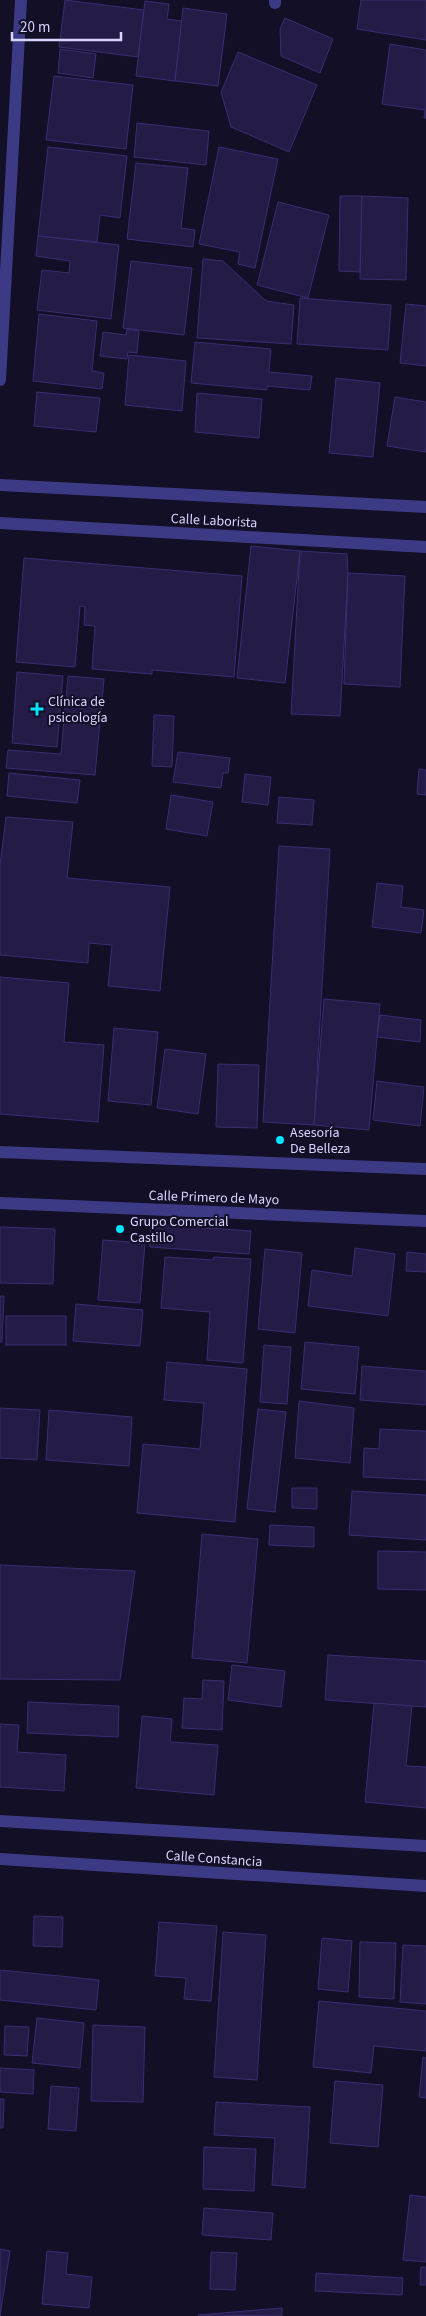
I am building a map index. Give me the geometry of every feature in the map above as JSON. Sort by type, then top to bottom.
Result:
[{"type":"street","points":[[0,380],[21,0]]},
{"type":"street","name":"Calle Laborista","points":[[0,485],[426,507]]},
{"type":"street","name":"Calle Laborista","points":[[0,523],[426,547]]},
{"type":"street","points":[[0,1152],[426,1170]]},
{"type":"street","name":"Calle Primero de Mayo","points":[[0,1204],[426,1221]]},
{"type":"street","name":"Calle Constancia","points":[[0,1821],[426,1846]]},
{"type":"street","name":"Calle Constancia","points":[[0,1859],[426,1886]]},
{"type":"building","points":[[65,0],[144,10],[138,57],[59,47]]},
{"type":"building","points":[[361,0],[426,0],[426,40],[357,29]]},
{"type":"building","points":[[145,1],[169,4],[167,19],[182,21],[175,81],[136,76]]},
{"type":"building","points":[[183,8],[227,14],[218,86],[175,81]]},
{"type":"building","points":[[285,18],[333,39],[320,73],[281,56],[280,29]]},
{"type":"building","points":[[390,44],[426,50],[426,118],[424,118],[425,110],[382,104]]},
{"type":"building","points":[[60,49],[96,54],[93,78],[58,73]]},
{"type":"building","points":[[238,52],[317,85],[289,152],[231,127],[221,92]]},
{"type":"building","points":[[54,76],[133,85],[126,149],[46,140]]},
{"type":"building","points":[[137,123],[209,131],[206,165],[134,157]]},
{"type":"building","points":[[48,147],[127,156],[120,218],[100,215],[97,242],[38,236]]},
{"type":"building","points":[[219,147],[278,159],[255,268],[238,264],[240,252],[199,244]]},
{"type":"building","points":[[136,163],[188,168],[181,228],[195,230],[193,247],[127,239]]},
{"type":"building","points":[[340,196],[362,196],[360,272],[339,271]]},
{"type":"building","points":[[362,196],[408,198],[406,280],[360,279]]},
{"type":"building","points":[[278,202],[329,215],[308,298],[257,285]]},
{"type":"building","points":[[38,236],[119,245],[111,319],[37,310],[42,270],[69,273],[70,261],[36,256]]},
{"type":"building","points":[[203,259],[223,261],[266,301],[294,305],[291,344],[197,338]]},
{"type":"building","points":[[131,261],[192,268],[184,335],[123,328]]},
{"type":"building","points":[[300,298],[391,305],[388,350],[297,344]]},
{"type":"building","points":[[406,304],[426,306],[426,366],[400,363]]},
{"type":"building","points":[[39,314],[97,321],[92,371],[104,373],[102,389],[33,381]]},
{"type":"building","points":[[127,329],[139,331],[137,353],[128,352],[127,359],[100,356],[103,332],[126,335]]},
{"type":"building","points":[[195,342],[271,349],[269,372],[312,376],[310,390],[267,386],[267,390],[191,383]]},
{"type":"building","points":[[129,355],[186,361],[182,411],[125,405]]},
{"type":"building","points":[[336,378],[380,383],[373,457],[329,453]]},
{"type":"building","points":[[37,392],[100,398],[96,432],[34,426]]},
{"type":"building","points":[[197,393],[262,399],[259,438],[195,432]]},
{"type":"building","points":[[395,397],[426,402],[426,452],[387,446]]},
{"type":"building","points":[[251,546],[300,551],[285,683],[237,678]]},
{"type":"building","points":[[300,551],[347,554],[348,573],[340,716],[291,714]]},
{"type":"building","points":[[24,558],[242,576],[234,677],[152,670],[152,674],[92,669],[95,626],[84,625],[85,607],[80,606],[75,667],[16,662]]},
{"type":"building","points":[[348,573],[405,576],[400,687],[344,684]]},
{"type":"building","name":"Clínica de psicología","points":[[17,672],[63,676],[57,747],[12,743]]},
{"type":"building","points":[[68,676],[104,679],[95,775],[6,768],[8,750],[61,754]]},
{"type":"building","points":[[154,715],[174,716],[172,767],[152,766]]},
{"type":"building","points":[[178,752],[230,758],[228,773],[223,773],[221,788],[173,782]]},
{"type":"building","points":[[419,769],[426,770],[426,795],[417,794]]},
{"type":"building","points":[[9,773],[80,780],[77,803],[7,796]]},
{"type":"building","points":[[245,774],[271,777],[268,805],[242,802]]},
{"type":"building","points":[[171,795],[213,802],[207,836],[166,829]]},
{"type":"building","points":[[279,797],[314,800],[312,825],[277,823]]},
{"type":"building","points":[[6,817],[73,822],[67,878],[170,887],[160,991],[108,986],[112,945],[89,943],[88,963],[0,955],[0,865]]},
{"type":"building","points":[[279,846],[330,849],[314,1125],[263,1122]]},
{"type":"building","points":[[377,883],[403,886],[401,907],[424,910],[421,933],[372,927]]},
{"type":"building","points":[[0,977],[69,983],[64,1042],[104,1045],[98,1122],[0,1114]]},
{"type":"building","points":[[324,999],[380,1004],[369,1130],[314,1125]]},
{"type":"building","points":[[380,1015],[421,1020],[420,1042],[377,1037]]},
{"type":"building","points":[[114,1028],[158,1032],[151,1105],[108,1101]]},
{"type":"building","points":[[165,1049],[206,1054],[198,1114],[157,1108]]},
{"type":"building","points":[[218,1064],[259,1065],[257,1128],[216,1127]]},
{"type":"building","points":[[377,1081],[424,1087],[420,1126],[373,1120]]},
{"type":"building","points":[[151,1224],[251,1231],[249,1254],[150,1247]]},
{"type":"building","points":[[0,1227],[55,1229],[53,1284],[0,1283]]},
{"type":"building","points":[[103,1240],[145,1243],[140,1303],[98,1300]]},
{"type":"building","points":[[355,1248],[395,1254],[388,1316],[308,1306],[312,1270],[352,1276]]},
{"type":"building","points":[[265,1249],[302,1253],[295,1333],[258,1329]]},
{"type":"building","points":[[407,1252],[426,1254],[426,1272],[406,1271]]},
{"type":"building","points":[[165,1257],[213,1260],[214,1257],[251,1259],[243,1363],[207,1360],[210,1312],[161,1308]]},
{"type":"building","points":[[0,1296],[4,1296],[2,1342],[0,1342]]},
{"type":"building","points":[[76,1304],[143,1310],[140,1346],[73,1341]]},
{"type":"building","points":[[6,1316],[66,1316],[66,1345],[6,1345]]},
{"type":"building","points":[[305,1342],[359,1347],[355,1394],[301,1389]]},
{"type":"building","points":[[264,1345],[291,1347],[287,1404],[260,1402]]},
{"type":"building","points":[[167,1362],[247,1369],[235,1522],[137,1513],[143,1444],[200,1449],[204,1403],[164,1400]]},
{"type":"building","points":[[362,1366],[426,1371],[426,1405],[360,1400]]},
{"type":"building","points":[[299,1401],[354,1408],[350,1463],[295,1458]]},
{"type":"building","points":[[0,1408],[40,1410],[37,1460],[0,1458]]},
{"type":"building","points":[[258,1409],[286,1412],[275,1512],[247,1509]]},
{"type":"building","points":[[49,1410],[132,1417],[129,1466],[46,1460]]},
{"type":"building","points":[[380,1429],[426,1431],[426,1480],[363,1477],[364,1448],[379,1449]]},
{"type":"building","points":[[292,1488],[317,1488],[317,1509],[292,1508]]},
{"type":"building","points":[[352,1491],[426,1495],[426,1540],[349,1535]]},
{"type":"building","points":[[270,1525],[314,1527],[314,1547],[269,1545]]},
{"type":"building","points":[[202,1534],[258,1539],[247,1663],[192,1658]]},
{"type":"building","points":[[378,1551],[426,1552],[426,1590],[378,1589]]},
{"type":"building","points":[[0,1565],[135,1571],[120,1680],[0,1679]]},
{"type":"building","points":[[328,1655],[426,1661],[426,1707],[325,1700]]},
{"type":"building","points":[[232,1665],[285,1671],[281,1707],[228,1700]]},
{"type":"building","points":[[203,1680],[224,1681],[222,1730],[182,1728],[184,1698],[202,1699]]},
{"type":"building","points":[[28,1702],[119,1706],[118,1737],[27,1733]]},
{"type":"building","points":[[374,1703],[412,1706],[406,1766],[426,1767],[426,1808],[365,1802]]},
{"type":"building","points":[[142,1716],[172,1719],[170,1742],[218,1745],[214,1795],[136,1788]]},
{"type":"building","points":[[0,1724],[19,1725],[17,1752],[66,1755],[64,1791],[0,1787]]},
{"type":"building","points":[[34,1916],[63,1917],[62,1947],[33,1946]]},
{"type":"building","points":[[159,1922],[217,1926],[211,2001],[184,1999],[186,1978],[155,1976]]},
{"type":"building","points":[[223,1932],[266,1935],[257,2080],[214,2077]]},
{"type":"building","points":[[322,1938],[352,1941],[348,1992],[318,1989]]},
{"type":"building","points":[[360,1942],[396,1943],[394,1999],[359,1997]]},
{"type":"building","points":[[403,1945],[426,1946],[426,2004],[400,2002]]},
{"type":"building","points":[[0,1970],[99,1980],[96,2010],[0,2000]]},
{"type":"building","points":[[319,2001],[426,2011],[426,2051],[374,2046],[371,2073],[313,2067]]},
{"type":"building","points":[[37,2018],[84,2023],[80,2068],[32,2063]]},
{"type":"building","points":[[93,2025],[145,2027],[143,2102],[91,2101]]},
{"type":"building","points":[[5,2026],[29,2027],[27,2056],[4,2055]]},
{"type":"building","points":[[423,2057],[426,2058],[426,2098],[419,2097]]},
{"type":"building","points":[[0,2068],[34,2070],[33,2094],[0,2092]]},
{"type":"building","points":[[335,2081],[383,2085],[378,2147],[330,2143]]},
{"type":"building","points":[[51,2086],[79,2088],[76,2131],[48,2129]]},
{"type":"building","points":[[0,2099],[4,2099],[3,2128],[0,2128]]},
{"type":"building","points":[[216,2102],[310,2107],[305,2188],[272,2185],[275,2138],[214,2135]]},
{"type":"building","points":[[204,2147],[256,2149],[254,2191],[203,2189]]},
{"type":"building","points":[[410,2195],[426,2197],[426,2262],[403,2260]]},
{"type":"building","points":[[204,2208],[273,2213],[271,2240],[202,2235]]},
{"type":"building","points":[[0,2249],[10,2251],[0,2316]]},
{"type":"building","points":[[47,2251],[68,2253],[66,2274],[92,2277],[89,2308],[42,2304]]},
{"type":"building","points":[[211,2252],[237,2253],[235,2290],[210,2289]]},
{"type":"building","points":[[421,2267],[426,2267],[426,2285],[420,2285]]},
{"type":"building","points":[[316,2273],[403,2278],[402,2295],[315,2291]]},
{"type":"building","points":[[282,2308],[282,2316],[198,2315]]},
{"type":"place","name":"Clínica de psicología","points":[[37,709]]},
{"type":"place","name":"Asesoría De Belleza","points":[[280,1140]]},
{"type":"place","name":"Grupo Comercial Castillo","points":[[120,1229]]}]
